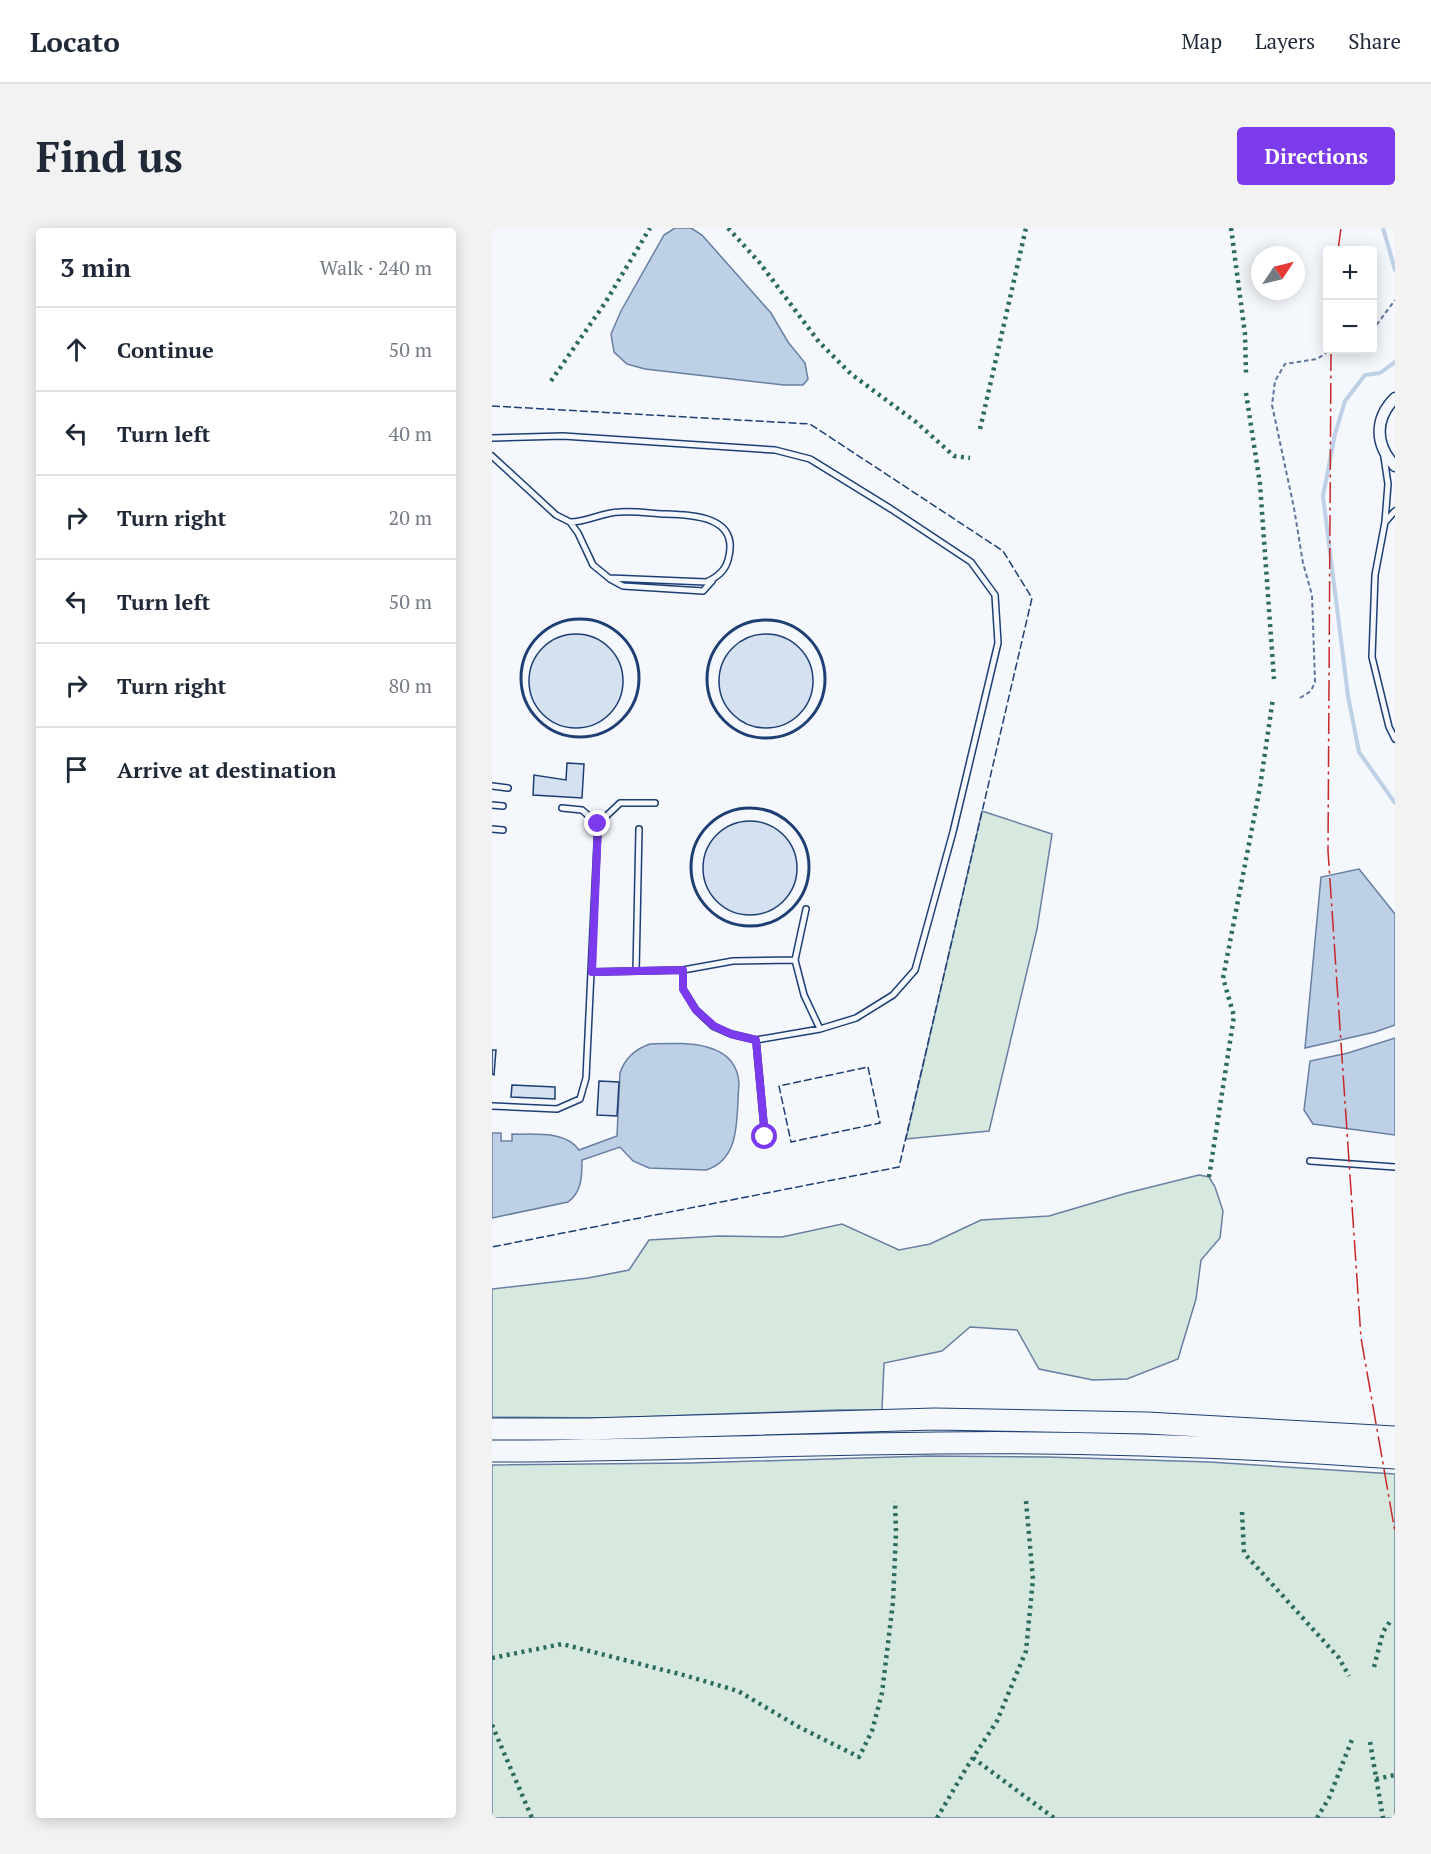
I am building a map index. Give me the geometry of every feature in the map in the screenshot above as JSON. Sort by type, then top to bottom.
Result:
[{"type":"highway","points":[[492,1429],[588,1429],[935,1419],[1147,1423],[1395,1437]]},
{"type":"highway","points":[[492,1451],[961,1443],[1146,1445],[1395,1458]]},
{"type":"street","points":[[1395,398],[1385,409],[1379,425],[1379,440],[1383,453],[1395,466]]},
{"type":"lane","points":[[492,438],[563,436],[763,449],[810,459],[971,562],[995,595],[998,643],[953,832],[915,970],[892,995],[856,1018],[820,1029],[756,1040],[731,1034],[714,1026],[696,1010],[683,989],[683,970]]},
{"type":"lane","points":[[1383,453],[1388,484],[1385,522],[1375,575],[1372,657],[1389,727],[1395,739]]},
{"type":"lane","points":[[492,456],[556,515],[570,522],[578,533],[593,566],[609,578],[706,582],[718,576],[728,560],[728,538],[720,525],[707,518],[619,512],[570,522]]},
{"type":"lane","points":[[1385,522],[1395,511]]},
{"type":"lane","points":[[492,786],[508,788]]},
{"type":"lane","points":[[492,1106],[557,1109],[579,1099],[586,1078],[598,824],[620,803],[655,803]]},
{"type":"lane","points":[[492,805],[503,806]]},
{"type":"lane","points":[[562,808],[582,810],[598,824]]},
{"type":"lane","points":[[492,829],[503,830]]},
{"type":"lane","points":[[636,971],[639,829]]},
{"type":"lane","points":[[806,909],[795,960],[804,995],[820,1029]]},
{"type":"lane","points":[[592,972],[683,970],[733,961],[795,960]]},
{"type":"lane","points":[[756,1040],[765,1137]]},
{"type":"lane","points":[[1310,1161],[1395,1167]]},
{"type":"path","points":[[1377,324],[1395,300]]},
{"type":"path","points":[[1300,698],[1311,691],[1315,682],[1312,595],[1303,563],[1272,405],[1275,381],[1285,364],[1317,359],[1325,354]]},
{"type":"shaded area","points":[[982,811],[1052,834],[1037,929],[989,1131],[906,1139]]},
{"type":"shaded area","points":[[1199,1175],[1209,1177],[1223,1211],[1220,1238],[1201,1260],[1196,1299],[1178,1359],[1127,1379],[1093,1380],[1039,1369],[1017,1330],[970,1327],[942,1351],[884,1363],[882,1410],[608,1418],[492,1417],[492,1289],[588,1278],[629,1270],[649,1240],[719,1236],[782,1237],[842,1224],[899,1250],[930,1244],[981,1220],[1049,1216]]},
{"type":"shaded area","points":[[928,1456],[1209,1462],[1395,1474],[1395,1818],[492,1818],[492,1465],[690,1463]]},
{"type":"water","points":[[675,228],[691,228],[702,235],[771,313],[788,342],[805,363],[808,379],[803,385],[784,385],[645,369],[627,364],[614,352],[611,334],[621,311],[664,235]]},
{"type":"water","points":[[1359,869],[1395,914],[1395,1025],[1375,1032],[1305,1048],[1321,877]]},
{"type":"water","points":[[1395,1038],[1395,1135],[1313,1124],[1304,1110],[1310,1061],[1348,1053]]},
{"type":"water","points":[[650,1044],[692,1044],[706,1047],[719,1051],[736,1069],[739,1084],[737,1122],[726,1156],[718,1164],[706,1170],[649,1168],[633,1161],[620,1147],[582,1160],[579,1189],[568,1202],[492,1218],[492,1133],[501,1133],[501,1141],[512,1141],[512,1134],[557,1136],[566,1139],[579,1150],[617,1136],[620,1073],[631,1055]]},
{"type":"building","points":[[576,634],[594,637],[609,648],[620,663],[623,681],[620,699],[609,714],[594,725],[576,728],[558,725],[543,714],[532,699],[529,681],[532,663],[543,648],[558,637]]},
{"type":"building","points":[[766,634],[784,637],[799,648],[810,663],[813,681],[810,699],[799,714],[784,725],[766,728],[748,725],[733,714],[722,699],[719,681],[722,663],[733,648],[748,637]]},
{"type":"building","points":[[567,763],[584,764],[582,798],[533,795],[534,775],[566,780]]},
{"type":"building","points":[[750,821],[768,824],[783,835],[794,850],[797,868],[794,886],[783,901],[768,912],[750,915],[732,912],[717,901],[706,886],[703,868],[706,850],[717,835],[732,824]]},
{"type":"building","points":[[492,1050],[496,1050],[494,1075],[492,1074]]},
{"type":"building","points":[[599,1081],[619,1082],[617,1116],[597,1115]]},
{"type":"building","points":[[512,1085],[555,1087],[555,1099],[511,1097]]},
{"type":"waterway","points":[[1383,228],[1395,270]]},
{"type":"waterway","points":[[1395,362],[1380,373],[1365,375],[1345,401],[1335,434],[1323,496],[1348,696],[1359,752],[1395,803]]},
{"type":"hedge","points":[[551,381],[605,303],[650,228]]},
{"type":"hedge","points":[[728,228],[759,262],[819,342],[851,374],[916,422],[954,456],[970,458]]},
{"type":"hedge","points":[[980,429],[1026,228]]},
{"type":"hedge","points":[[1231,228],[1245,334],[1246,373]]},
{"type":"hedge","points":[[1246,393],[1260,484],[1274,679]]},
{"type":"hedge","points":[[1209,1177],[1234,1016],[1223,978],[1260,787],[1273,698]]},
{"type":"hedge","points":[[492,1658],[562,1644],[687,1676],[738,1691],[799,1727],[859,1757],[872,1731],[882,1693],[893,1602],[895,1501]]},
{"type":"hedge","points":[[937,1818],[997,1721],[1026,1651],[1033,1579],[1026,1501]]},
{"type":"hedge","points":[[1242,1512],[1244,1553],[1339,1658],[1349,1676]]},
{"type":"hedge","points":[[1374,1667],[1383,1632],[1391,1620]]},
{"type":"hedge","points":[[492,1725],[532,1818]]},
{"type":"hedge","points":[[1317,1818],[1329,1798],[1353,1737]]},
{"type":"hedge","points":[[1370,1742],[1383,1818]]},
{"type":"hedge","points":[[973,1758],[1054,1818]]},
{"type":"hedge","points":[[1376,1779],[1395,1775]]},
{"type":"fence","points":[[492,406],[810,424],[1003,551],[1032,598],[899,1167],[492,1247]]},
{"type":"fence","points":[[868,1067],[880,1123],[791,1142],[779,1086],[868,1067]]},
{"type":"wall","points":[[580,619],[603,624],[622,636],[634,655],[639,678],[634,701],[622,720],[603,732],[580,737],[557,732],[538,720],[526,701],[521,678],[526,655],[538,636],[557,624],[580,619]]},
{"type":"wall","points":[[766,620],[789,625],[808,637],[820,656],[825,679],[820,702],[808,721],[789,733],[766,738],[743,733],[724,721],[712,702],[707,679],[712,656],[724,637],[743,625],[766,620]]},
{"type":"wall","points":[[750,808],[773,813],[792,825],[804,844],[809,867],[804,890],[792,909],[773,921],[750,926],[727,921],[708,909],[696,890],[691,867],[696,844],[708,825],[727,813],[750,808]]},
{"type":"power","points":[[1339,246],[1341,228]]},
{"type":"power","points":[[1331,354],[1328,851],[1361,1338],[1395,1532]]},
{"type":"route","points":[[598,824],[592,972],[683,970],[683,989],[696,1010],[714,1026],[731,1034],[756,1040],[765,1137]]}]
